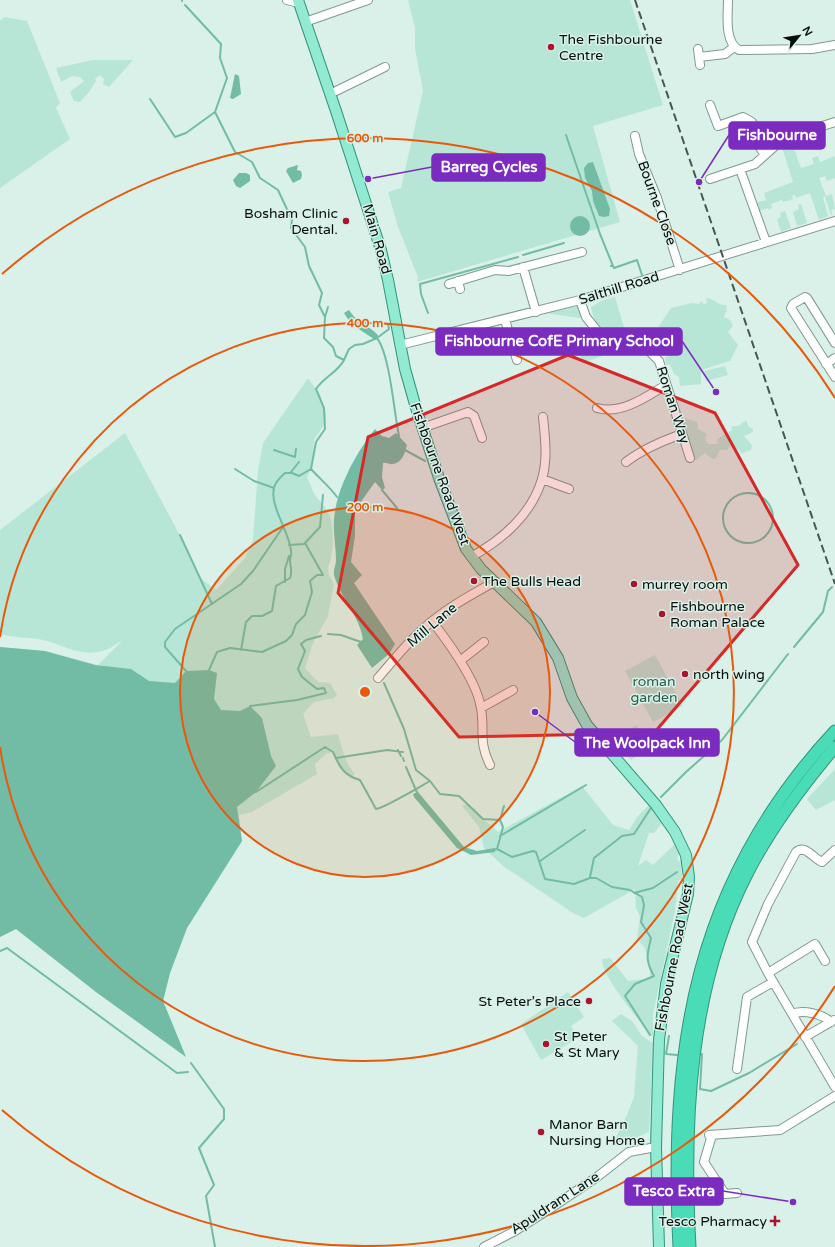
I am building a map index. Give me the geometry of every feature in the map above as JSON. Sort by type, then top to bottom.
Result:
[{"type":"highway","points":[[679,1247],[677,1154],[679,1096],[690,1013],[707,945],[729,887],[763,823],[808,761],[835,731]]},
{"type":"highway","points":[[690,1247],[687,1157],[690,1098],[698,1036],[712,964],[725,924],[737,896],[761,849],[791,802],[835,747]]},
{"type":"main road","name":"Main Road","points":[[298,2],[381,250],[400,345]]},
{"type":"main road","name":"Fishbourne Road West","points":[[400,345],[422,428],[462,540],[471,557],[494,582],[536,622],[558,658],[572,698],[586,725],[656,805],[675,832],[686,855],[689,876],[688,894],[668,976],[662,1012],[656,1088],[659,1247]]},
{"type":"street","points":[[287,0],[298,2]]},
{"type":"street","points":[[305,22],[368,0]]},
{"type":"street","points":[[728,0],[730,38],[734,47],[744,52],[768,49],[812,49],[835,45]]},
{"type":"street","points":[[699,57],[725,54],[734,47]]},
{"type":"street","points":[[330,94],[385,67]]},
{"type":"street","points":[[710,105],[718,126],[743,117],[752,122],[758,146],[765,155]]},
{"type":"street","points":[[710,179],[755,164],[784,138],[835,122]]},
{"type":"street","name":"Bourne Close","points":[[635,136],[680,270]]},
{"type":"street","points":[[740,169],[766,242]]},
{"type":"street","name":"Salthill Road","points":[[400,345],[505,320],[580,300],[835,221]]},
{"type":"street","points":[[449,284],[459,285],[495,270],[509,271],[582,252]]},
{"type":"street","points":[[523,267],[536,312]]},
{"type":"street","points":[[835,343],[807,298],[805,297],[793,304],[791,308],[835,377]]},
{"type":"street","name":"Roman Way","points":[[580,300],[586,317],[599,333],[627,340],[655,355],[659,361],[690,458]]},
{"type":"street","points":[[505,320],[517,360]]},
{"type":"street","points":[[826,364],[835,358]]},
{"type":"street","points":[[597,408],[607,411],[631,404],[666,385]]},
{"type":"street","points":[[422,428],[468,412],[474,416],[482,438]]},
{"type":"street","points":[[471,557],[498,541],[523,516],[542,479],[546,447],[543,417]]},
{"type":"street","points":[[626,462],[639,452],[656,443],[682,434]]},
{"type":"street","points":[[542,479],[569,489]]},
{"type":"street","name":"Mill Lane","points":[[378,678],[408,643],[432,621],[457,603],[494,582]]},
{"type":"street","points":[[432,621],[468,675],[482,708],[483,750],[490,765]]},
{"type":"street","points":[[460,662],[484,642]]},
{"type":"street","points":[[482,708],[513,690]]},
{"type":"street","points":[[835,850],[822,862],[804,849],[799,849],[796,852],[768,904],[752,942],[773,982],[835,1087]]},
{"type":"street","points":[[768,973],[815,944],[824,961]]},
{"type":"street","points":[[737,1069],[747,997],[773,982]]},
{"type":"street","points":[[792,1014],[800,1011],[826,1017],[833,1021]]},
{"type":"street","points":[[805,1037],[833,1021]]},
{"type":"street","points":[[737,1193],[725,1194],[704,1162],[710,1135],[780,1130],[835,1096]]},
{"type":"street","name":"Apuldram Lane","points":[[484,1247],[515,1231],[605,1171],[629,1152],[656,1147]]},
{"type":"highlighted area","points":[[568,355],[715,413],[798,565],[654,733],[459,737],[338,593],[368,437]]},
{"type":"green space","points":[[408,0],[630,0],[663,105],[593,126],[620,222],[417,282],[418,277],[398,227],[388,192],[401,188],[423,91],[415,49],[415,28]]},
{"type":"green space","points":[[4,17],[27,21],[60,103],[56,108],[70,139],[0,188],[0,21]]},
{"type":"green space","points":[[93,60],[133,60],[109,87],[103,84],[104,79],[100,75],[95,79],[96,81],[89,92],[80,102],[74,101],[70,92],[84,81],[80,77],[72,76],[61,82],[56,68]]},
{"type":"green space","points":[[791,140],[801,168],[814,164],[812,158],[818,156],[820,162],[835,156],[835,178],[827,181],[825,176],[819,178],[826,196],[832,194],[835,209],[831,210],[833,216],[830,213],[825,196],[823,197],[828,216],[819,220],[810,193],[796,198],[795,195],[792,196],[793,199],[783,202],[782,200],[771,204],[772,208],[769,210],[768,208],[759,211],[756,203],[766,200],[764,193],[793,182],[781,144]]},
{"type":"green space","points":[[801,204],[807,223],[797,226],[793,212],[799,209],[798,205]]},
{"type":"green space","points":[[785,211],[791,228],[781,232],[777,220],[781,216],[780,213]]},
{"type":"green space","points":[[615,297],[625,331],[598,325],[593,315],[591,307],[601,301]]},
{"type":"green space","points":[[706,298],[726,305],[727,311],[724,317],[730,320],[733,326],[728,332],[738,345],[730,361],[701,370],[701,384],[680,386],[679,377],[674,374],[670,365],[666,364],[665,358],[668,356],[670,348],[667,341],[663,340],[662,332],[658,331],[659,326],[671,308],[692,303],[699,304],[701,301],[704,304],[707,303]]},
{"type":"green space","points":[[578,306],[581,310],[580,318],[545,313]]},
{"type":"green space","points":[[595,338],[611,347],[610,356],[605,355],[582,363],[580,351],[583,346]]},
{"type":"green space","points":[[725,366],[728,375],[706,381],[704,371]]},
{"type":"green space","points":[[308,378],[319,393],[326,413],[326,422],[314,440],[313,463],[307,478],[315,495],[327,510],[332,524],[332,555],[328,567],[329,575],[334,584],[328,616],[313,643],[305,668],[318,682],[330,683],[337,695],[334,698],[314,702],[303,714],[311,737],[338,734],[346,760],[355,774],[351,777],[339,767],[333,752],[327,753],[315,764],[317,774],[252,812],[239,815],[242,841],[187,928],[170,973],[163,1001],[186,1057],[96,992],[16,929],[0,937],[0,852],[238,815],[237,807],[255,792],[0,760],[201,703],[0,647],[45,651],[98,665],[122,641],[108,649],[90,653],[43,640],[0,634],[0,530],[125,433],[176,528],[198,576],[216,590],[245,558],[253,540],[258,471],[263,443]]},
{"type":"green space","points":[[685,418],[697,422],[698,429],[707,434],[705,439],[708,444],[718,444],[717,439],[732,430],[731,427],[739,426],[743,422],[747,421],[748,426],[753,429],[753,432],[744,436],[752,445],[751,450],[741,454],[739,450],[730,446],[727,450],[720,450],[715,459],[712,459],[705,453],[696,460],[688,457],[682,425]]},
{"type":"green space","name":"roman garden","points":[[655,655],[683,706],[653,722],[625,671]]},
{"type":"green space","points":[[637,725],[648,748],[631,760],[611,739]]},
{"type":"green space","points":[[835,769],[835,800],[816,810],[807,799]]},
{"type":"green space","points":[[582,786],[613,825],[629,830],[638,816],[651,803],[663,822],[654,833],[649,833],[638,866],[646,860],[653,865],[676,843],[680,851],[677,859],[679,862],[681,860],[682,879],[678,881],[675,911],[653,1014],[653,1036],[650,1035],[614,986],[603,966],[602,959],[610,958],[628,981],[651,978],[645,948],[637,939],[640,917],[636,908],[635,889],[584,918],[573,913],[503,866],[484,848],[479,827],[462,806],[467,804],[498,832]]},
{"type":"green space","points":[[568,992],[584,1017],[571,1026],[578,1038],[541,1060],[521,1024]]},
{"type":"green space","points":[[621,1014],[633,1022],[641,1035],[653,1043],[649,1132],[616,1146],[614,1141],[634,1097],[638,1046],[612,1021]]},
{"type":"shaded area","points":[[235,74],[239,76],[241,94],[233,99],[230,98]]},
{"type":"shaded area","points":[[593,162],[610,209],[609,216],[599,216],[593,201],[592,191],[585,178],[584,168],[588,163]]},
{"type":"shaded area","points":[[298,165],[297,170],[301,171],[301,179],[293,183],[286,171],[288,168]]},
{"type":"shaded area","points":[[239,173],[246,173],[250,175],[250,181],[240,188],[236,186],[233,180]]},
{"type":"shaded area","points":[[580,216],[587,219],[590,226],[587,233],[580,236],[573,233],[570,226],[573,219]]},
{"type":"shaded area","points":[[349,310],[355,318],[378,335],[377,338],[374,339],[351,324],[344,313]]},
{"type":"shaded area","points":[[375,429],[382,436],[389,438],[396,433],[407,445],[403,456],[399,461],[392,464],[383,463],[382,477],[385,488],[382,490],[375,482],[355,510],[355,536],[351,562],[362,575],[354,583],[395,644],[389,654],[372,668],[357,645],[363,639],[361,631],[334,575],[336,560],[334,520],[339,496],[348,472],[354,460]]},
{"type":"shaded area","points":[[0,647],[45,651],[95,665],[131,669],[149,681],[175,683],[186,671],[209,670],[217,673],[214,699],[221,710],[240,711],[250,706],[262,718],[271,756],[276,766],[256,792],[237,807],[242,841],[187,928],[170,973],[163,1001],[186,1057],[96,992],[16,929],[0,937]]},
{"type":"shaded area","points":[[418,792],[464,847],[477,851],[495,848],[495,852],[471,855],[457,848],[414,797],[413,794]]},
{"type":"waterway","points":[[185,5],[221,44],[220,58],[227,78],[215,112]]},
{"type":"waterway","points":[[150,99],[175,137],[186,133],[215,112],[235,152],[252,162],[260,178],[278,190],[292,220],[291,228],[305,247],[309,266],[322,293],[319,305],[325,317],[324,338],[333,347],[336,356],[344,360],[338,368],[316,389],[324,408],[325,429],[316,442],[311,469]]},
{"type":"waterway","points":[[566,135],[600,234],[613,266],[611,266]]},
{"type":"waterway","points":[[523,255],[564,243]]},
{"type":"waterway","points":[[428,313],[421,294],[420,284],[518,257]]},
{"type":"waterway","points":[[613,266],[614,268],[637,260],[642,275]]},
{"type":"waterway","points":[[325,317],[328,307]]},
{"type":"waterway","points":[[344,360],[349,349],[355,345],[363,344],[377,338],[389,329],[388,324]]},
{"type":"waterway","points":[[376,337],[385,356],[399,436]]},
{"type":"waterway","points":[[274,450],[295,457],[296,449]]},
{"type":"waterway","points":[[405,450],[425,461]]},
{"type":"waterway","points":[[291,472],[299,462]]},
{"type":"waterway","points":[[235,469],[254,481],[274,488]]},
{"type":"waterway","points":[[241,650],[246,622],[252,616],[262,616],[272,611],[276,586],[290,578],[291,575],[290,543],[276,509],[274,500],[273,492],[276,483],[285,473],[292,473],[299,476],[311,469],[337,497]]},
{"type":"waterway","points":[[382,490],[397,508]]},
{"type":"waterway","points":[[743,493],[753,493],[766,500],[773,513],[773,518],[773,523],[766,536],[753,543],[743,543],[734,539],[727,532],[723,523],[723,513],[727,504],[734,497],[743,493]]},
{"type":"waterway","points":[[289,545],[304,544],[320,527],[323,495]]},
{"type":"waterway","points":[[186,671],[165,647],[165,642],[175,629],[241,584],[253,571],[283,527]]},
{"type":"waterway","points":[[180,535],[212,604]]},
{"type":"waterway","points":[[209,670],[217,652],[230,648],[262,652],[286,641],[292,635],[296,624],[305,615],[312,592],[310,581],[317,575],[323,575],[305,543]]},
{"type":"waterway","points":[[285,582],[285,569],[289,556]]},
{"type":"waterway","points":[[794,647],[823,612],[828,591],[832,587]]},
{"type":"waterway","points":[[328,634],[341,635],[361,642]]},
{"type":"waterway","points":[[250,706],[297,700],[326,693],[324,688],[317,689],[302,677],[298,669],[305,651],[301,644],[306,640],[321,636]]},
{"type":"waterway","points":[[661,797],[722,740],[788,654]]},
{"type":"waterway","points":[[384,683],[404,729],[416,770],[430,781],[440,794],[459,796],[483,819],[500,820],[503,827],[497,849]]},
{"type":"waterway","points":[[256,792],[325,747],[333,752],[340,766],[346,773],[360,780],[376,809],[430,781]]},
{"type":"waterway","points":[[336,758],[387,750],[403,752]]},
{"type":"waterway","points":[[398,750],[401,756]]},
{"type":"waterway","points":[[406,767],[418,795]]},
{"type":"waterway","points":[[500,836],[586,785]]},
{"type":"waterway","points":[[500,820],[504,806]]},
{"type":"waterway","points":[[590,877],[594,858],[622,836],[634,834],[651,808]]},
{"type":"waterway","points":[[540,861],[585,830]]},
{"type":"waterway","points":[[493,850],[497,849],[512,857],[533,851],[536,852],[545,879],[574,884],[590,878],[596,878],[612,887],[630,890],[642,897],[644,905],[641,922],[651,938],[648,961],[654,976],[635,984],[625,996],[650,1035]]},
{"type":"waterway","points":[[634,893],[653,888],[677,872]]},
{"type":"waterway","points":[[0,951],[7,948],[177,1073],[188,1072]]},
{"type":"waterway","points":[[669,1036],[666,1054],[677,1055]]},
{"type":"waterway","points":[[702,1054],[700,1089],[711,1091],[749,1073],[797,1044]]},
{"type":"waterway","points":[[191,1063],[224,1109],[224,1119],[199,1148],[214,1185],[206,1196],[215,1247]]},
{"type":"railway","points":[[635,0],[835,584]]},
{"type":"place","name":"The Fishbourne Centre","points":[[551,47]]},
{"type":"place","name":"Barreg Cycles","points":[[368,179]]},
{"type":"place","name":"Fishbourne","points":[[699,182]]},
{"type":"place","name":"Bosham Clinic Dental.","points":[[346,221]]},
{"type":"place","name":"Fishbourne CofE Primary School","points":[[716,392]]},
{"type":"place","name":"The Bulls Head","points":[[474,581]]},
{"type":"place","name":"murrey room","points":[[634,584]]},
{"type":"place","name":"Fishbourne Roman Palace","points":[[662,614]]},
{"type":"place","name":"north wing","points":[[685,674]]},
{"type":"place","name":"The Woolpack Inn","points":[[535,712]]},
{"type":"place","name":"St Peter’s Place","points":[[589,1001]]},
{"type":"place","name":"St Peter & St Mary","points":[[546,1044]]},
{"type":"place","name":"Manor Barn Nursing Home","points":[[541,1132]]},
{"type":"place","name":"Tesco Extra","points":[[793,1202]]},
{"type":"place","name":"Tesco Pharmacy","points":[[775,1221]]}]
